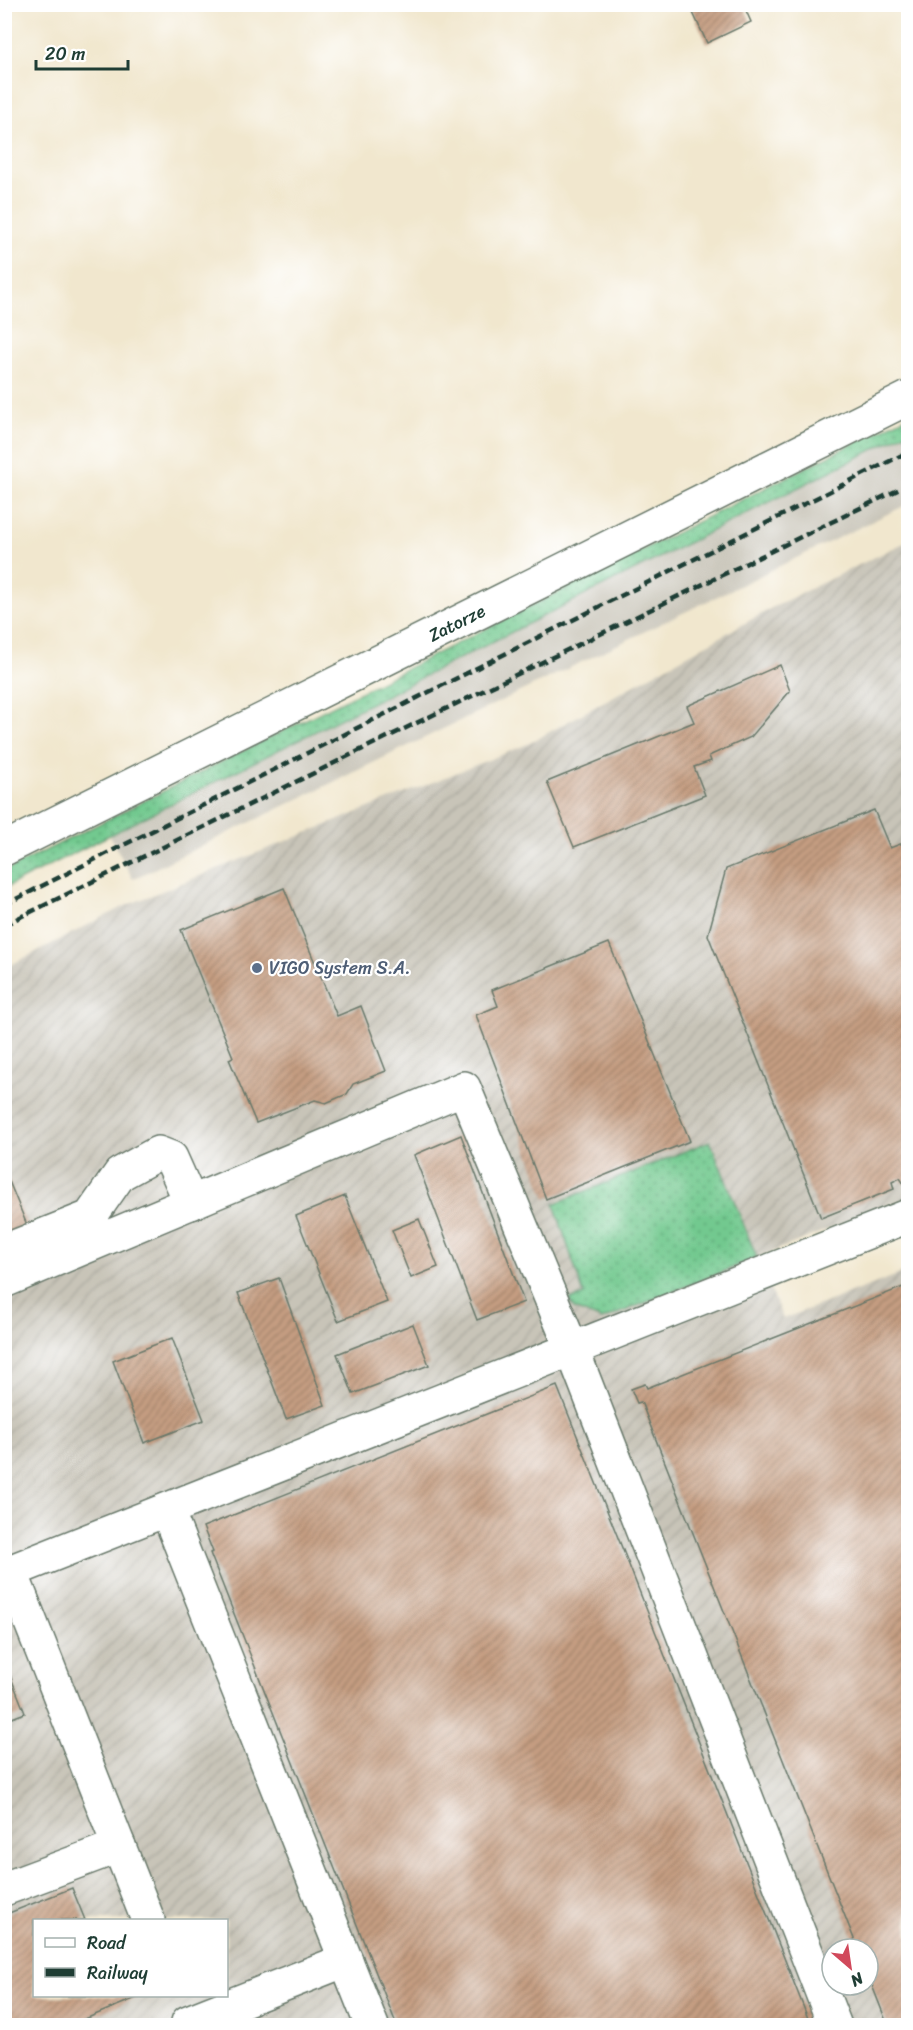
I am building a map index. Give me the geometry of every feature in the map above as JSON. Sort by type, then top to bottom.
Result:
[{"type":"street","name":"Zatorze","points":[[4,849],[909,398]]},
{"type":"street","points":[[4,1281],[464,1088],[572,1349],[835,2025]]},
{"type":"street","points":[[4,1251],[90,1217],[120,1174],[158,1153],[171,1158],[191,1203]]},
{"type":"street","points":[[148,1919],[8,1573],[909,1216]]},
{"type":"street","points":[[166,1510],[372,2025]]},
{"type":"street","points":[[4,1889],[119,1846]]},
{"type":"street","points":[[185,2014],[346,1960]]},
{"type":"shaded area","points":[[908,432],[908,504],[133,879],[110,836]]},
{"type":"shaded area","points":[[908,541],[908,1197],[757,1258],[783,1319],[908,1271],[908,2025],[5,2026],[5,968],[125,906],[528,744],[781,603]]},
{"type":"green space","points":[[908,416],[908,432],[5,888],[5,871]]},
{"type":"green space","points":[[710,1141],[757,1258],[602,1320],[574,1309],[569,1300],[584,1295],[554,1204]]},
{"type":"building","points":[[689,4],[743,4],[751,22],[707,43]]},
{"type":"building","points":[[780,665],[790,691],[751,737],[709,756],[711,761],[694,767],[705,795],[574,847],[547,782],[694,722],[687,706]]},
{"type":"building","points":[[874,810],[890,848],[908,841],[908,1183],[904,1184],[900,1178],[892,1182],[894,1189],[821,1218],[708,935],[726,869]]},
{"type":"building","name":"VIGO System S.A.","points":[[284,888],[337,1016],[361,1006],[386,1071],[353,1084],[347,1094],[326,1103],[315,1100],[256,1123],[229,1059],[233,1057],[181,930]]},
{"type":"building","points":[[609,943],[690,1141],[546,1199],[476,1015],[498,1006],[492,990]]},
{"type":"building","points":[[461,1135],[524,1302],[477,1320],[414,1155]]},
{"type":"building","points":[[4,1169],[29,1230],[4,1240]]},
{"type":"building","points":[[345,1196],[387,1302],[338,1321],[296,1216]]},
{"type":"building","points":[[419,1219],[438,1267],[411,1278],[392,1230]]},
{"type":"building","points":[[279,1278],[325,1405],[286,1419],[238,1293]]},
{"type":"building","points":[[908,1285],[908,2026],[888,2026],[877,1997],[880,1997],[880,1937],[853,1937],[641,1402],[637,1403],[631,1389],[645,1384],[647,1388]]},
{"type":"building","points":[[413,1324],[429,1365],[353,1394],[337,1354]]},
{"type":"building","points":[[172,1338],[204,1420],[144,1443],[113,1361]]},
{"type":"building","points":[[557,1386],[811,2026],[397,2026],[210,1553],[213,1552],[203,1527]]},
{"type":"building","points":[[4,1660],[25,1713],[4,1721]]},
{"type":"building","points":[[72,1888],[85,1919],[33,1919],[33,1997],[136,1998],[68,2026],[4,2026],[4,1915]]},
{"type":"railway","points":[[4,905],[908,452]]},
{"type":"railway","points":[[4,925],[908,485]]},
{"type":"place","name":"VIGO System S.A.","points":[[257,968]]}]
